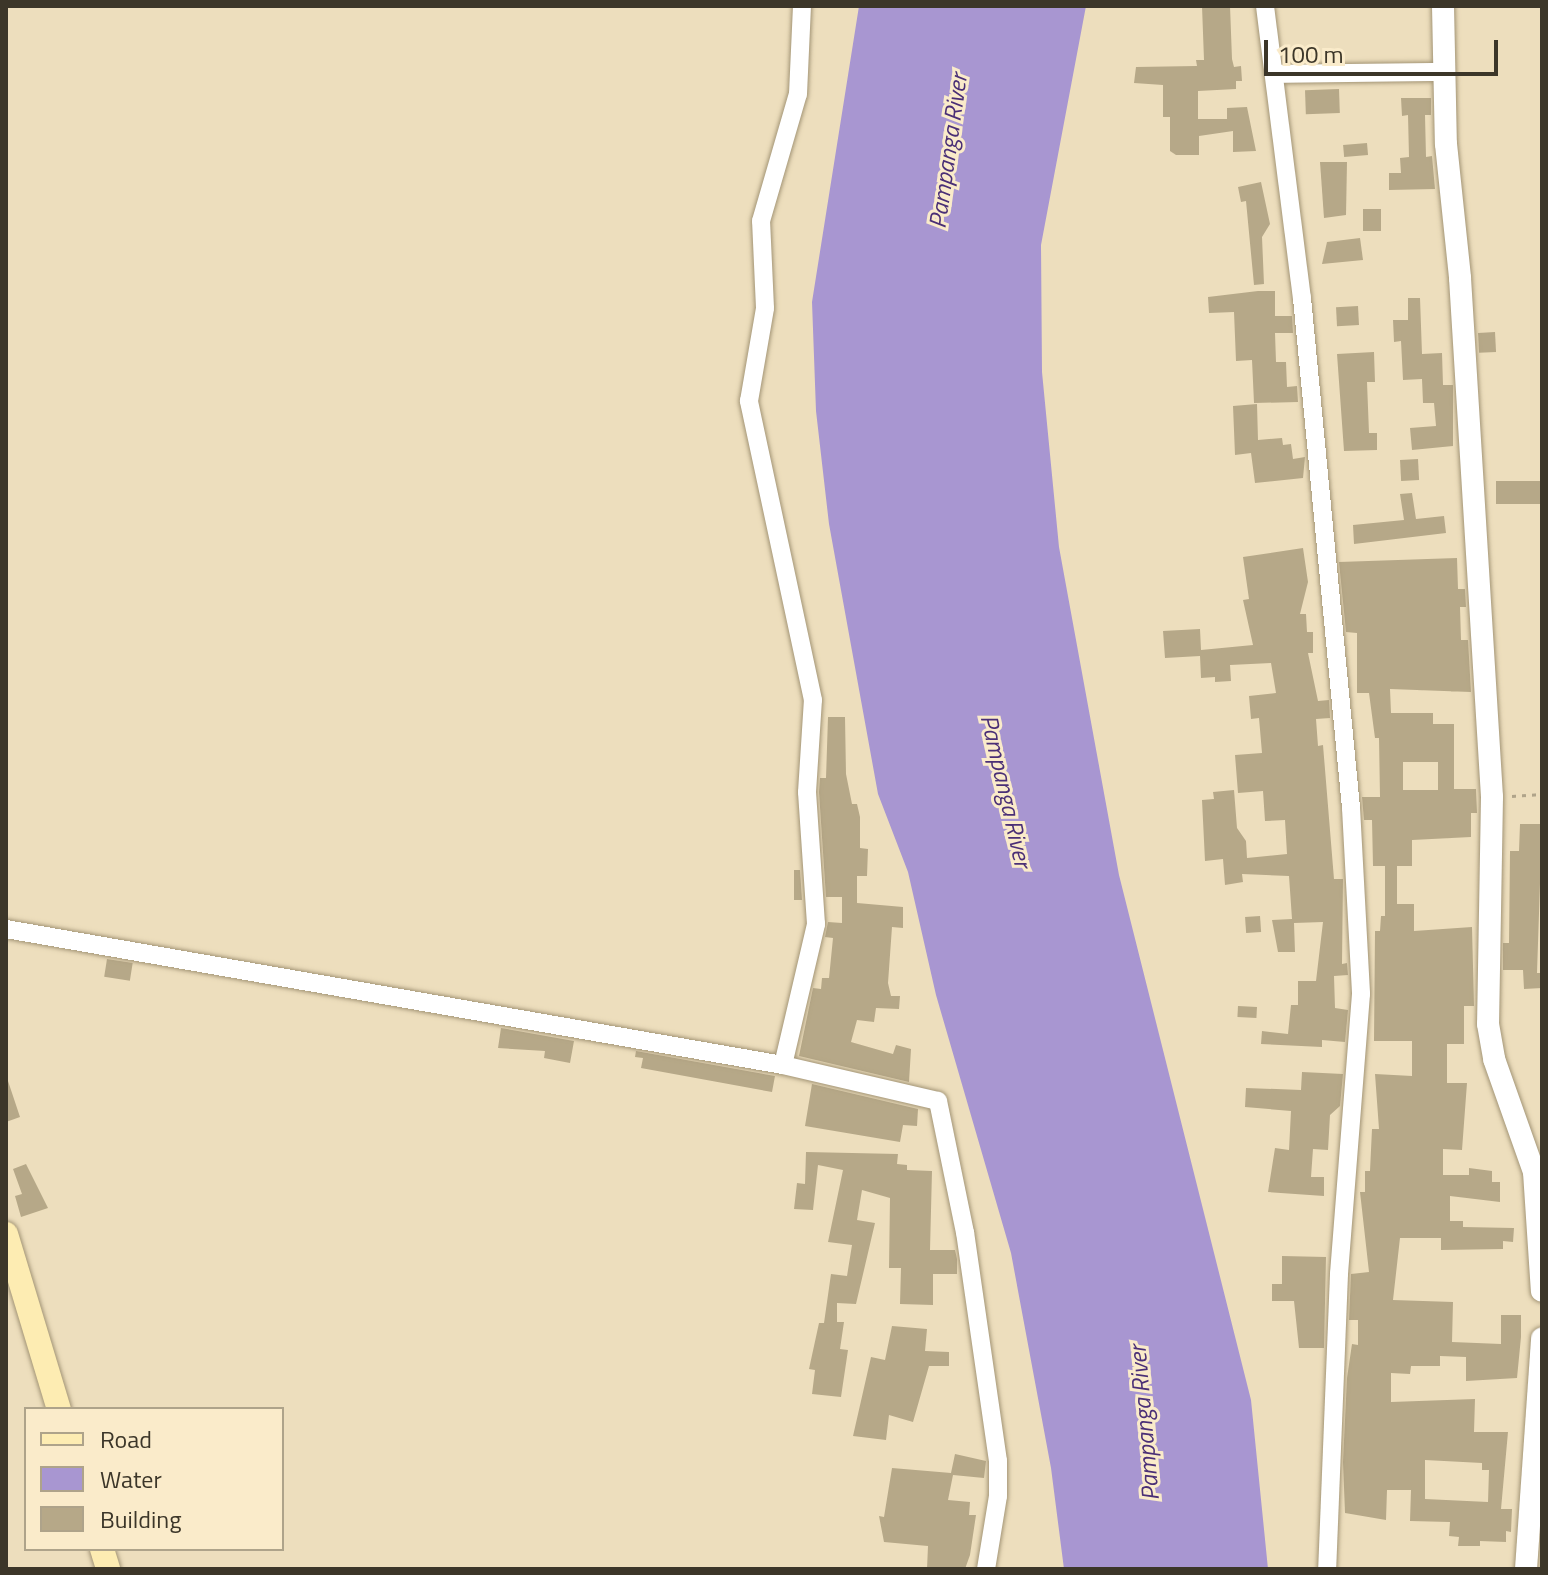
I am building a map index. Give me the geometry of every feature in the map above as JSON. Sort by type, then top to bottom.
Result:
[{"type":"main road","points":[[6,1234],[58,1407]]},
{"type":"street","points":[[783,1065],[816,924],[807,792],[813,700],[749,401],[765,308],[761,221],[798,94],[802,6]]},
{"type":"street","points":[[1265,6],[1302,298],[1349,793],[1361,994],[1339,1274],[1327,1569]]},
{"type":"street","points":[[1443,6],[1444,72],[1492,797],[1490,1043],[1534,1172],[1542,1291]]},
{"type":"street","points":[[1274,74],[1444,72]]},
{"type":"street","points":[[6,929],[783,1065],[938,1101],[967,1247],[998,1461],[998,1496],[986,1569]]},
{"type":"street","points":[[1526,1569],[1542,1339]]},
{"type":"path","points":[[1492,797],[1542,794]]},
{"type":"water","name":"Pampanga River","points":[[859,6],[1086,6],[1041,245],[1042,372],[1059,547],[1119,875],[1251,1400],[1268,1569],[1064,1569],[1051,1468],[1011,1253],[936,995],[908,872],[878,794],[829,524],[816,411],[812,302]]},
{"type":"building","points":[[1202,6],[1230,6],[1232,59],[1234,67],[1241,66],[1242,81],[1236,81],[1236,89],[1198,91],[1198,119],[1227,119],[1227,108],[1247,107],[1256,151],[1233,152],[1233,131],[1199,136],[1199,155],[1176,155],[1170,151],[1170,117],[1163,117],[1163,85],[1134,83],[1136,67],[1197,66],[1196,60],[1204,60]]},
{"type":"building","points":[[1339,89],[1340,113],[1306,114],[1305,90]]},
{"type":"building","points":[[1401,98],[1431,98],[1431,115],[1425,115],[1426,157],[1432,156],[1435,189],[1389,190],[1389,173],[1401,173],[1400,158],[1409,157],[1408,115],[1402,116]]},
{"type":"building","points":[[1367,143],[1368,155],[1344,157],[1343,145]]},
{"type":"building","points":[[1320,162],[1347,162],[1346,215],[1324,218]]},
{"type":"building","points":[[1261,182],[1270,224],[1262,237],[1264,284],[1254,285],[1246,201],[1241,202],[1238,187]]},
{"type":"building","points":[[1363,209],[1381,209],[1381,231],[1363,231]]},
{"type":"building","points":[[1360,238],[1363,260],[1322,264],[1327,242]]},
{"type":"building","points":[[1275,291],[1275,316],[1292,316],[1293,333],[1275,333],[1276,362],[1286,362],[1287,387],[1297,386],[1298,402],[1254,403],[1252,360],[1236,361],[1234,312],[1209,313],[1208,297]]},
{"type":"building","points":[[1408,298],[1420,298],[1422,354],[1442,353],[1443,385],[1453,385],[1453,446],[1412,450],[1410,428],[1436,426],[1434,403],[1423,403],[1422,379],[1403,380],[1401,341],[1394,342],[1393,320],[1408,320]]},
{"type":"building","points":[[1358,306],[1359,325],[1337,326],[1336,307]]},
{"type":"building","points":[[1495,332],[1496,352],[1479,353],[1478,333]]},
{"type":"building","points":[[1374,352],[1375,382],[1367,382],[1369,433],[1377,433],[1377,450],[1344,451],[1337,354]]},
{"type":"building","points":[[1257,404],[1258,440],[1282,438],[1283,445],[1291,444],[1293,459],[1305,457],[1303,478],[1255,483],[1251,453],[1235,455],[1233,406]]},
{"type":"building","points":[[1418,459],[1419,480],[1401,481],[1400,460]]},
{"type":"building","points":[[1496,481],[1542,481],[1542,504],[1496,504]]},
{"type":"building","points":[[1412,493],[1416,519],[1444,516],[1446,533],[1354,544],[1353,525],[1404,520],[1400,494]]},
{"type":"building","points":[[1303,548],[1308,582],[1300,614],[1306,614],[1307,632],[1313,632],[1313,653],[1308,653],[1318,701],[1329,700],[1330,718],[1316,719],[1318,746],[1323,745],[1334,879],[1343,879],[1342,964],[1347,963],[1348,975],[1334,976],[1335,1008],[1348,1010],[1345,1042],[1322,1040],[1322,1047],[1261,1044],[1262,1031],[1288,1034],[1291,1005],[1298,1005],[1298,981],[1316,981],[1323,922],[1294,923],[1295,952],[1278,952],[1272,920],[1292,919],[1289,876],[1242,874],[1243,882],[1225,885],[1223,859],[1205,861],[1202,800],[1214,799],[1213,792],[1234,790],[1237,828],[1246,841],[1247,858],[1287,854],[1285,820],[1265,821],[1263,791],[1238,793],[1235,755],[1262,753],[1259,718],[1251,719],[1249,696],[1276,693],[1271,663],[1230,665],[1231,681],[1215,682],[1215,677],[1201,678],[1200,656],[1165,658],[1163,631],[1200,629],[1201,650],[1253,645],[1243,600],[1249,599],[1243,557]]},
{"type":"building","points":[[1457,558],[1458,589],[1465,589],[1466,607],[1460,607],[1461,640],[1468,640],[1471,692],[1390,689],[1391,713],[1433,713],[1433,724],[1454,724],[1454,789],[1476,789],[1477,813],[1471,813],[1471,837],[1412,840],[1412,866],[1397,866],[1397,904],[1414,904],[1414,931],[1472,927],[1474,1006],[1464,1006],[1464,1044],[1447,1044],[1447,1083],[1467,1083],[1462,1150],[1443,1149],[1443,1175],[1469,1175],[1469,1168],[1492,1171],[1492,1182],[1500,1182],[1500,1202],[1450,1196],[1450,1221],[1463,1221],[1463,1227],[1514,1228],[1513,1242],[1503,1241],[1503,1249],[1441,1250],[1441,1238],[1400,1238],[1393,1300],[1453,1302],[1452,1342],[1501,1344],[1501,1315],[1521,1315],[1521,1337],[1517,1378],[1466,1381],[1466,1357],[1440,1356],[1440,1366],[1411,1366],[1410,1374],[1391,1373],[1391,1402],[1475,1399],[1474,1432],[1508,1432],[1501,1509],[1512,1509],[1511,1532],[1506,1531],[1506,1542],[1480,1541],[1480,1546],[1458,1546],[1459,1537],[1449,1536],[1450,1522],[1410,1521],[1411,1490],[1387,1490],[1386,1520],[1345,1513],[1343,1462],[1347,1378],[1352,1344],[1358,1345],[1358,1320],[1349,1320],[1351,1274],[1369,1272],[1360,1192],[1365,1192],[1365,1171],[1370,1171],[1372,1129],[1379,1129],[1375,1074],[1412,1076],[1412,1041],[1374,1041],[1375,931],[1380,931],[1381,916],[1385,916],[1385,866],[1373,866],[1372,820],[1364,820],[1362,797],[1380,797],[1379,738],[1375,738],[1369,693],[1357,693],[1357,633],[1346,632],[1339,562]],"holes":[[[1403,762],[1438,762],[1438,790],[1403,790]],[[1425,1460],[1482,1463],[1482,1470],[1489,1470],[1488,1502],[1425,1499]]]},
{"type":"building","points":[[828,717],[845,717],[846,774],[852,804],[857,804],[860,817],[860,848],[868,849],[867,876],[857,876],[857,903],[903,907],[903,928],[892,927],[888,983],[891,996],[900,996],[899,1009],[876,1008],[874,1022],[857,1020],[851,1042],[893,1054],[896,1045],[911,1049],[909,1082],[799,1056],[813,988],[821,989],[822,978],[829,978],[833,938],[825,937],[828,922],[842,923],[842,897],[826,897],[819,792],[820,778],[826,778]]},
{"type":"building","points":[[1520,824],[1542,824],[1537,973],[1542,973],[1542,988],[1524,989],[1523,970],[1503,970],[1503,943],[1509,943],[1510,851],[1519,851]]},
{"type":"building","points":[[794,870],[800,870],[802,900],[794,900]]},
{"type":"building","points":[[1260,916],[1261,932],[1246,933],[1245,917]]},
{"type":"building","points":[[107,959],[133,963],[130,981],[104,977]]},
{"type":"building","points":[[1238,1006],[1257,1007],[1256,1018],[1237,1017]]},
{"type":"building","points":[[501,1028],[574,1041],[570,1063],[544,1058],[545,1051],[498,1048]]},
{"type":"building","points":[[636,1051],[775,1076],[772,1092],[641,1068],[643,1058],[635,1057]]},
{"type":"building","points":[[1302,1072],[1343,1074],[1340,1106],[1330,1115],[1328,1150],[1313,1149],[1311,1177],[1324,1177],[1324,1196],[1268,1192],[1275,1148],[1289,1150],[1291,1111],[1245,1107],[1246,1088],[1301,1090]]},
{"type":"building","points":[[6,1082],[20,1117],[6,1122]]},
{"type":"building","points":[[812,1084],[918,1109],[917,1126],[903,1125],[900,1142],[805,1126]]},
{"type":"building","points":[[806,1152],[898,1154],[897,1164],[907,1165],[907,1170],[932,1171],[930,1250],[955,1250],[957,1259],[957,1274],[933,1274],[933,1305],[900,1304],[901,1268],[889,1268],[890,1198],[862,1190],[857,1220],[875,1223],[856,1304],[837,1303],[837,1322],[844,1322],[840,1349],[848,1350],[841,1397],[812,1394],[815,1370],[809,1369],[819,1323],[824,1323],[831,1274],[847,1276],[852,1245],[828,1242],[843,1170],[818,1165],[813,1210],[794,1209],[797,1183],[805,1184]]},
{"type":"building","points":[[26,1164],[48,1208],[21,1217],[15,1196],[22,1194],[13,1169]]},
{"type":"building","points":[[1282,1256],[1326,1257],[1324,1348],[1299,1348],[1294,1301],[1272,1301],[1272,1284],[1282,1284]]},
{"type":"building","points":[[892,1326],[927,1329],[925,1351],[949,1352],[949,1366],[929,1366],[913,1422],[889,1415],[886,1440],[853,1436],[871,1357],[885,1360]]},
{"type":"building","points":[[955,1454],[986,1461],[984,1478],[953,1475],[948,1500],[970,1502],[969,1515],[976,1515],[970,1555],[965,1569],[927,1569],[928,1546],[884,1542],[879,1516],[884,1517],[892,1468],[951,1473]]}]
